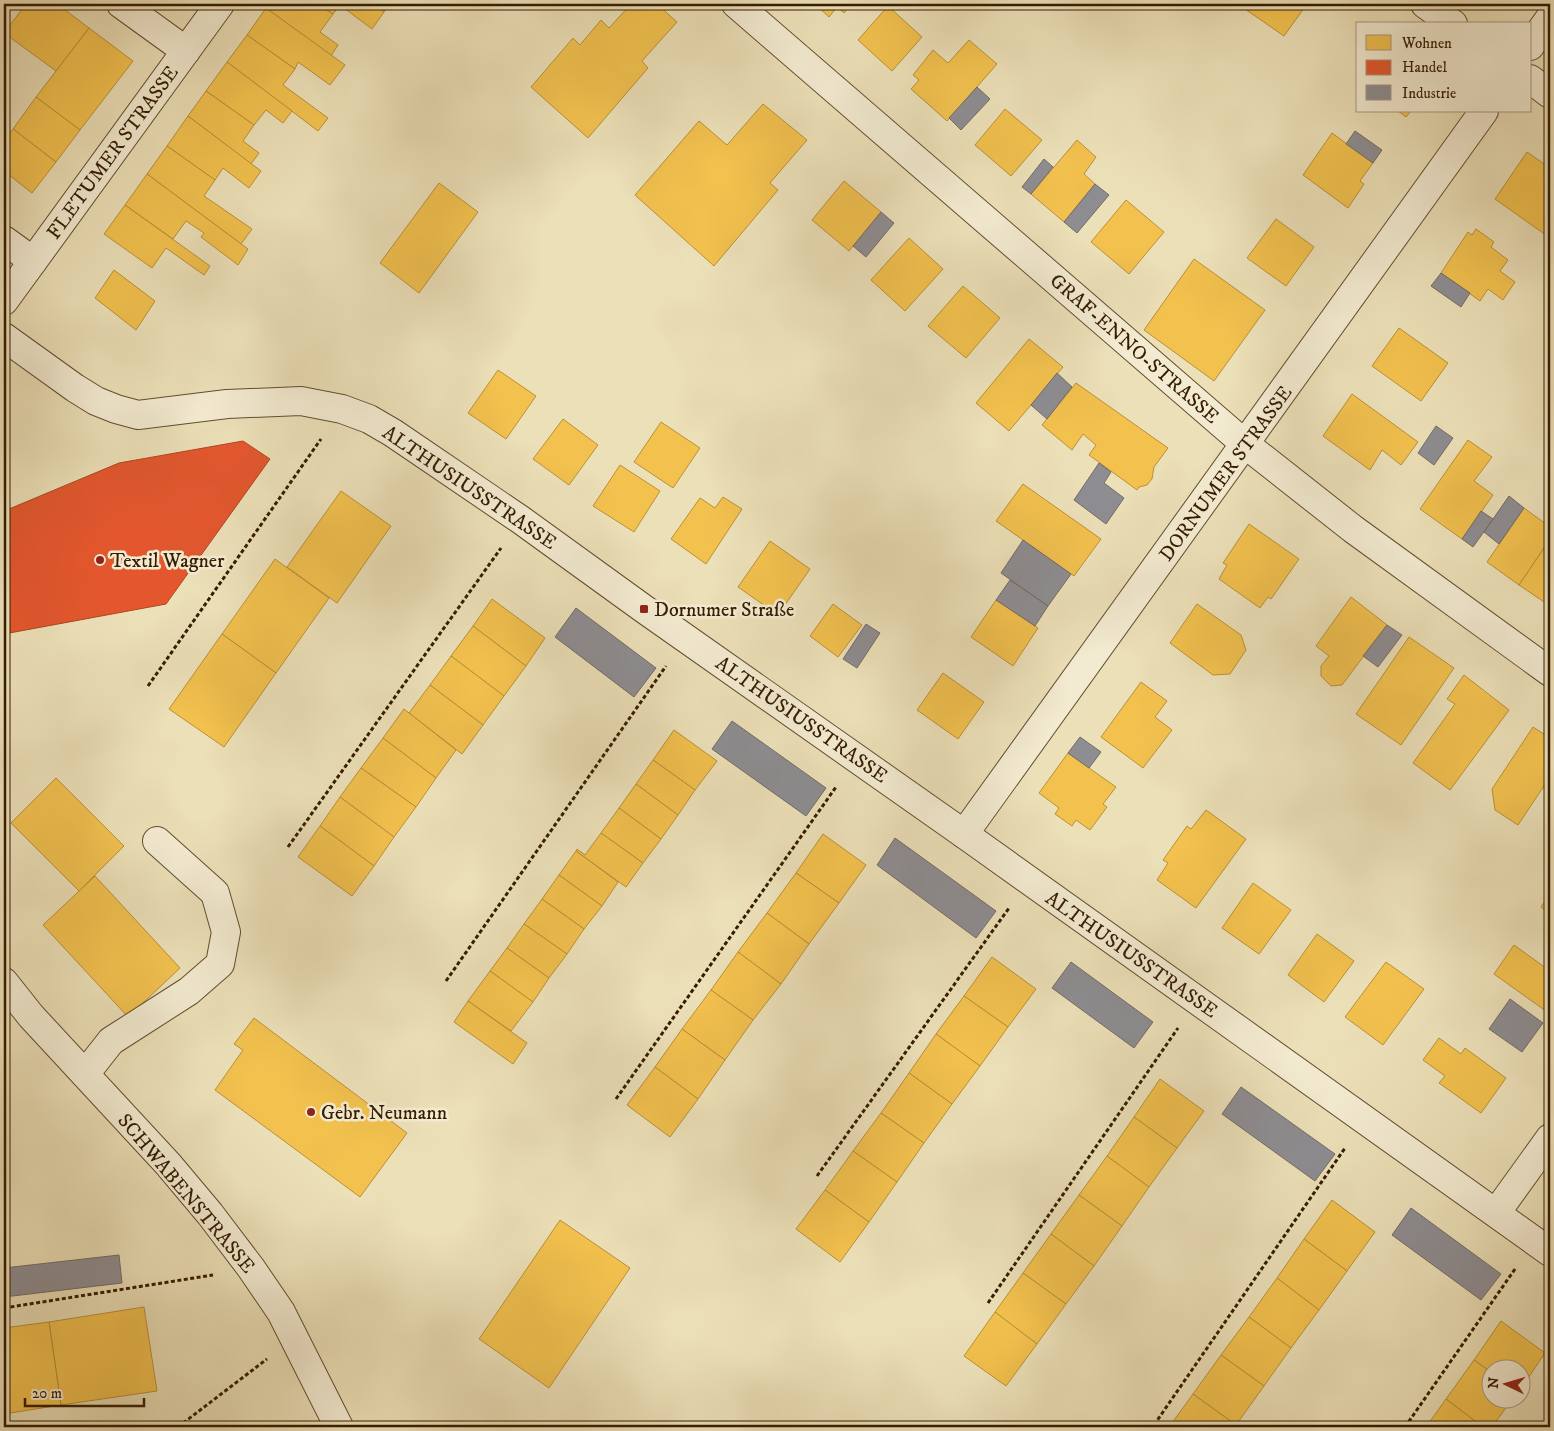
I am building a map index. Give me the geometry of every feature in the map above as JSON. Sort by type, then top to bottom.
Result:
[{"type":"street","points":[[121,4],[186,51]]},
{"type":"street","name":"FLETUMER STRASSE","points":[[4,301],[220,4]]},
{"type":"street","name":"GRAF-ENNO-STRASSE","points":[[736,4],[1245,444],[1353,529],[1550,672]]},
{"type":"street","points":[[1425,4],[1450,22]]},
{"type":"street","points":[[1532,43],[1550,18]]},
{"type":"street","points":[[1532,80],[1550,94]]},
{"type":"street","name":"DORNUMER STRASSE","points":[[964,834],[1483,112]]},
{"type":"street","points":[[4,240],[33,261]]},
{"type":"street","name":"ALTHUSIUSSTRASSE","points":[[4,337],[75,388],[96,401],[116,409],[138,414],[227,404],[301,401],[342,408],[370,419],[394,433],[521,520],[1542,1246]]},
{"type":"street","points":[[85,1074],[111,1041],[189,991],[220,964],[226,932],[215,893],[157,840]]},
{"type":"street","name":"SCHWABENSTRASSE","points":[[4,982],[31,1016],[189,1189],[251,1268],[281,1312],[295,1337],[339,1427]]},
{"type":"street","points":[[1496,1213],[1550,1138]]},
{"type":"path","points":[[148,686],[342,408]]},
{"type":"path","points":[[288,847],[521,520]]},
{"type":"path","points":[[446,981],[686,638]]},
{"type":"path","points":[[616,1099],[857,758]]},
{"type":"path","points":[[818,1176],[1028,880]]},
{"type":"path","points":[[988,1303],[1198,1000]]},
{"type":"path","points":[[1154,1426],[1365,1119]]},
{"type":"path","points":[[1406,1427],[1542,1246]]},
{"type":"path","points":[[4,1308],[157,1285],[251,1268]]},
{"type":"path","points":[[178,1427],[295,1337]]},
{"type":"building: Wohnen","points":[[26,4],[57,4],[89,28],[56,71],[4,33]]},
{"type":"building: Wohnen","points":[[269,4],[318,4],[333,14],[320,32],[338,45],[331,56],[266,8]]},
{"type":"building: Wohnen","points":[[318,4],[373,4],[384,12],[372,29],[340,5],[333,14]]},
{"type":"building: Wohnen","points":[[373,4],[389,4],[384,12]]},
{"type":"building: Wohnen","points":[[631,4],[657,4],[677,22],[642,61],[648,68],[588,138],[531,87],[573,38],[580,45],[601,20],[609,28]]},
{"type":"building: Wohnen","points":[[815,4],[851,4],[844,13],[837,7],[829,17]]},
{"type":"building: Wohnen","points":[[1249,4],[1307,4],[1284,36],[1245,9]]},
{"type":"building: Wohnen","points":[[888,6],[922,37],[892,71],[858,40]]},
{"type":"building: Wohnen","points":[[266,8],[345,65],[330,85],[298,62],[295,69],[247,35]]},
{"type":"building: Wohnen","points":[[89,28],[133,61],[80,130],[36,97]]},
{"type":"building: Wohnen","points":[[247,35],[295,69],[283,85],[328,118],[318,131],[227,62]]},
{"type":"building: Wohnen","points":[[969,40],[997,64],[947,121],[911,89],[919,80],[913,75],[933,50],[948,63]]},
{"type":"building: Wohnen","points":[[227,62],[292,111],[283,123],[266,110],[254,125],[206,91]]},
{"type":"building: Wohnen","points":[[206,91],[254,125],[243,141],[259,153],[251,164],[188,116]]},
{"type":"building: Wohnen","points":[[36,97],[80,130],[56,162],[13,129]]},
{"type":"building: Wohnen","points":[[763,104],[807,140],[770,183],[778,190],[714,266],[635,195],[699,121],[727,145]]},
{"type":"building: Wohnen","points":[[1005,109],[1042,140],[1011,176],[975,145]]},
{"type":"building: Wohnen","points":[[1399,112],[1410,112],[1406,117]]},
{"type":"building: Wohnen","points":[[188,116],[261,171],[249,188],[223,168],[215,180],[167,146]]},
{"type":"building: Wohnen","points":[[13,129],[56,162],[32,193],[4,171],[4,140]]},
{"type":"building: Wohnen","points":[[1332,133],[1373,163],[1360,181],[1364,184],[1348,208],[1303,175]]},
{"type":"building: Wohnen","points":[[1077,140],[1096,157],[1084,174],[1095,184],[1064,222],[1031,194]]},
{"type":"building: Wohnen","points":[[167,146],[215,180],[204,196],[252,229],[241,244],[147,174]]},
{"type":"building: Wohnen","points":[[1527,152],[1550,168],[1550,238],[1495,199]]},
{"type":"building: Wohnen","points":[[147,174],[248,249],[238,265],[201,237],[204,233],[186,221],[173,239],[125,205]]},
{"type":"building: Wohnen","points":[[844,181],[881,212],[849,251],[812,220]]},
{"type":"building: Wohnen","points":[[439,183],[478,212],[419,293],[380,263]]},
{"type":"building: Wohnen","points":[[1126,200],[1164,232],[1129,274],[1091,242]]},
{"type":"building: Wohnen","points":[[125,205],[210,266],[204,275],[166,248],[152,268],[104,234]]},
{"type":"building: Wohnen","points":[[1276,219],[1314,247],[1286,286],[1247,258]]},
{"type":"building: Wohnen","points":[[1476,229],[1494,242],[1491,247],[1508,260],[1500,271],[1515,282],[1503,300],[1488,289],[1480,301],[1441,273],[1468,232],[1472,235]]},
{"type":"building: Wohnen","points":[[909,238],[943,269],[905,311],[871,280]]},
{"type":"building: Wohnen","points":[[1194,259],[1265,310],[1214,381],[1144,330]]},
{"type":"building: Wohnen","points":[[114,270],[155,301],[136,330],[95,298]]},
{"type":"building: Wohnen","points":[[963,286],[1000,318],[966,358],[928,326]]},
{"type":"building: Wohnen","points":[[1399,328],[1448,363],[1421,401],[1372,366]]},
{"type":"building: Wohnen","points":[[1029,339],[1063,367],[1009,431],[976,403]]},
{"type":"building: Wohnen","points":[[498,370],[536,396],[506,439],[468,413]]},
{"type":"building: Wohnen","points":[[1076,383],[1168,448],[1154,467],[1152,479],[1147,485],[1139,487],[1137,490],[1089,455],[1096,445],[1083,434],[1072,450],[1042,425]]},
{"type":"building: Wohnen","points":[[1352,394],[1418,442],[1401,465],[1382,450],[1370,470],[1323,436]]},
{"type":"building: Wohnen","points":[[563,419],[598,445],[569,485],[533,459]]},
{"type":"building: Wohnen","points":[[661,422],[700,448],[673,488],[634,462]]},
{"type":"building: Wohnen","points":[[1468,440],[1492,457],[1474,481],[1493,495],[1462,539],[1420,509]]},
{"type":"building: Wohnen","points":[[620,465],[660,491],[634,532],[593,506]]},
{"type":"building: Wohnen","points":[[1023,484],[1101,539],[1074,576],[996,521]]},
{"type":"building: Wohnen","points":[[341,491],[391,526],[337,603],[287,567]]},
{"type":"building: Wohnen","points":[[723,497],[742,509],[706,564],[671,539],[700,498],[715,508]]},
{"type":"building: Wohnen","points":[[1524,508],[1550,527],[1550,539],[1519,585],[1487,562]]},
{"type":"building: Wohnen","points":[[1249,524],[1299,559],[1271,599],[1268,597],[1260,608],[1219,579],[1227,565],[1223,563]]},
{"type":"building: Wohnen","points":[[1550,539],[1550,606],[1519,585]]},
{"type":"building: Wohnen","points":[[770,541],[810,569],[778,615],[738,587]]},
{"type":"building: Wohnen","points":[[275,559],[329,598],[276,673],[222,634]]},
{"type":"building: Wohnen","points":[[1351,597],[1387,625],[1342,685],[1331,686],[1321,676],[1321,666],[1329,656],[1316,646]]},
{"type":"building: Wohnen","points":[[492,599],[545,638],[526,666],[473,626]]},
{"type":"building: Wohnen","points":[[996,600],[1038,628],[1013,666],[971,637]]},
{"type":"building: Wohnen","points":[[833,604],[862,625],[838,657],[810,636]]},
{"type":"building: Wohnen","points":[[1197,604],[1241,635],[1246,650],[1230,674],[1213,675],[1170,643]]},
{"type":"building: Wohnen","points":[[473,626],[526,666],[504,696],[451,656]]},
{"type":"building: Wohnen","points":[[222,634],[276,673],[224,747],[169,709]]},
{"type":"building: Wohnen","points":[[1409,637],[1454,668],[1401,745],[1356,714]]},
{"type":"building: Wohnen","points":[[451,656],[504,696],[483,725],[430,685]]},
{"type":"building: Wohnen","points":[[943,673],[984,702],[958,739],[917,710]]},
{"type":"building: Wohnen","points":[[1464,675],[1509,710],[1450,790],[1413,763],[1455,704],[1447,699]]},
{"type":"building: Wohnen","points":[[1141,682],[1167,701],[1155,717],[1172,730],[1143,768],[1101,737]]},
{"type":"building: Wohnen","points":[[430,685],[483,725],[462,754],[409,713]]},
{"type":"building: Wohnen","points":[[404,709],[456,750],[436,778],[383,738]]},
{"type":"building: Wohnen","points":[[1533,727],[1550,738],[1550,777],[1518,825],[1495,810],[1492,789]]},
{"type":"building: Wohnen","points":[[674,730],[717,761],[695,790],[653,760]]},
{"type":"building: Wohnen","points":[[383,738],[436,778],[416,807],[361,768]]},
{"type":"building: Wohnen","points":[[1068,753],[1116,787],[1103,804],[1107,807],[1090,830],[1076,820],[1072,826],[1055,814],[1059,808],[1039,793]]},
{"type":"building: Wohnen","points":[[653,760],[695,790],[678,815],[636,784]]},
{"type":"building: Wohnen","points":[[361,768],[416,807],[394,837],[340,797]]},
{"type":"building: Wohnen","points":[[56,778],[124,846],[79,891],[11,823]]},
{"type":"building: Wohnen","points":[[636,784],[678,815],[661,839],[619,808]]},
{"type":"building: Wohnen","points":[[340,797],[394,837],[374,866],[320,826]]},
{"type":"building: Wohnen","points":[[619,808],[661,839],[643,863],[601,833]]},
{"type":"building: Wohnen","points":[[1206,810],[1246,839],[1196,908],[1157,880],[1168,863],[1163,860],[1187,826],[1191,829]]},
{"type":"building: Wohnen","points":[[320,826],[374,866],[352,896],[298,857]]},
{"type":"building: Wohnen","points":[[601,833],[643,863],[626,887],[576,851],[577,849],[585,855]]},
{"type":"building: Wohnen","points":[[823,834],[866,865],[839,903],[796,873]]},
{"type":"building: Wohnen","points":[[576,851],[618,882],[602,906],[559,875]]},
{"type":"building: Wohnen","points":[[796,873],[839,903],[809,944],[767,913]]},
{"type":"building: Wohnen","points":[[559,875],[602,906],[584,929],[542,899]]},
{"type":"building: Wohnen","points":[[95,876],[180,968],[128,1017],[43,925]]},
{"type":"building: Wohnen","points":[[1253,883],[1291,910],[1259,954],[1222,928]]},
{"type":"building: Wohnen","points":[[1550,894],[1550,914],[1541,907]]},
{"type":"building: Wohnen","points":[[542,899],[584,929],[567,954],[524,924]]},
{"type":"building: Wohnen","points":[[767,913],[809,944],[781,984],[738,952]]},
{"type":"building: Wohnen","points":[[524,924],[567,954],[549,978],[507,948]]},
{"type":"building: Wohnen","points":[[1317,934],[1354,961],[1324,1002],[1288,975]]},
{"type":"building: Wohnen","points":[[1514,945],[1550,971],[1550,1014],[1494,974]]},
{"type":"building: Wohnen","points":[[507,948],[549,978],[533,1002],[490,971]]},
{"type":"building: Wohnen","points":[[738,952],[781,984],[753,1020],[711,990]]},
{"type":"building: Wohnen","points":[[992,957],[1036,989],[1008,1027],[964,996]]},
{"type":"building: Wohnen","points":[[1386,962],[1424,989],[1383,1045],[1345,1017]]},
{"type":"building: Wohnen","points":[[490,971],[533,1002],[511,1031],[468,1001]]},
{"type":"building: Wohnen","points":[[711,990],[753,1020],[725,1060],[682,1029]]},
{"type":"building: Wohnen","points":[[964,996],[1008,1027],[980,1066],[936,1034]]},
{"type":"building: Wohnen","points":[[468,1001],[527,1043],[513,1064],[454,1022]]},
{"type":"building: Wohnen","name":"Gebr. Neumann","points":[[254,1018],[407,1133],[360,1197],[215,1090],[243,1050],[234,1044]]},
{"type":"building: Wohnen","points":[[682,1029],[725,1060],[698,1099],[655,1067]]},
{"type":"building: Wohnen","points":[[936,1034],[980,1066],[952,1104],[909,1073]]},
{"type":"building: Wohnen","points":[[1439,1038],[1461,1054],[1465,1048],[1506,1078],[1481,1113],[1439,1083],[1445,1076],[1423,1060]]},
{"type":"building: Wohnen","points":[[655,1067],[698,1099],[670,1137],[627,1105]]},
{"type":"building: Wohnen","points":[[909,1073],[952,1104],[924,1143],[881,1113]]},
{"type":"building: Wohnen","points":[[1160,1079],[1204,1111],[1177,1148],[1134,1117]]},
{"type":"building: Wohnen","points":[[881,1113],[924,1143],[897,1182],[853,1151]]},
{"type":"building: Wohnen","points":[[1134,1117],[1177,1148],[1149,1187],[1107,1156]]},
{"type":"building: Wohnen","points":[[853,1151],[897,1182],[869,1222],[825,1190]]},
{"type":"building: Wohnen","points":[[1107,1156],[1149,1187],[1122,1226],[1079,1195]]},
{"type":"building: Wohnen","points":[[825,1190],[869,1222],[840,1262],[796,1229]]},
{"type":"building: Wohnen","points":[[1079,1195],[1122,1226],[1094,1266],[1051,1234]]},
{"type":"building: Wohnen","points":[[1332,1200],[1375,1232],[1347,1271],[1304,1239]]},
{"type":"building: Wohnen","points":[[560,1220],[630,1268],[549,1388],[479,1339]]},
{"type":"building: Wohnen","points":[[1051,1234],[1094,1266],[1066,1304],[1023,1273]]},
{"type":"building: Wohnen","points":[[1304,1239],[1347,1271],[1319,1310],[1277,1278]]},
{"type":"building: Wohnen","points":[[1023,1273],[1066,1304],[1037,1344],[995,1312]]},
{"type":"building: Wohnen","points":[[1277,1278],[1319,1310],[1291,1348],[1249,1317]]},
{"type":"building: Wohnen","points":[[144,1307],[157,1391],[61,1405],[49,1322]]},
{"type":"building: Wohnen","points":[[995,1312],[1037,1344],[1006,1386],[964,1356]]},
{"type":"building: Wohnen","points":[[1249,1317],[1291,1348],[1264,1386],[1221,1355]]},
{"type":"building: Wohnen","points":[[1501,1321],[1545,1353],[1532,1372],[1532,1358],[1482,1358],[1482,1366],[1474,1360]]},
{"type":"building: Wohnen","points":[[49,1322],[61,1405],[4,1414],[4,1328]]},
{"type":"building: Wohnen","points":[[1221,1355],[1264,1386],[1236,1425],[1193,1394]]},
{"type":"building: Wohnen","points":[[1474,1360],[1482,1366],[1482,1408],[1506,1408],[1492,1427],[1483,1427],[1446,1399]]},
{"type":"building: Wohnen","points":[[1193,1394],[1236,1425],[1234,1427],[1169,1427]]},
{"type":"building: Wohnen","points":[[1446,1399],[1483,1427],[1426,1427]]},
{"type":"building: Handel","name":"Textil Wagner","points":[[243,441],[270,459],[166,604],[4,634],[4,517],[9,509],[119,463]]},
{"type":"building: Industrie","points":[[977,87],[990,99],[961,130],[949,118]]},
{"type":"building: Industrie","points":[[1355,131],[1382,150],[1373,163],[1346,144]]},
{"type":"building: Industrie","points":[[1044,159],[1053,167],[1031,194],[1022,187]]},
{"type":"building: Industrie","points":[[1095,184],[1109,195],[1077,233],[1064,222]]},
{"type":"building: Industrie","points":[[881,212],[894,223],[866,257],[853,246]]},
{"type":"building: Industrie","points":[[1441,273],[1470,293],[1461,307],[1431,286]]},
{"type":"building: Industrie","points":[[1057,373],[1072,387],[1047,419],[1031,405]]},
{"type":"building: Industrie","points":[[1436,426],[1453,438],[1434,465],[1418,453]]},
{"type":"building: Industrie","points":[[1099,463],[1111,472],[1104,483],[1124,498],[1106,524],[1074,500]]},
{"type":"building: Industrie","points":[[1509,496],[1524,508],[1499,544],[1484,532]]},
{"type":"building: Industrie","points":[[1481,511],[1493,519],[1473,547],[1462,539]]},
{"type":"building: Industrie","points":[[1023,540],[1071,574],[1048,606],[1001,573]]},
{"type":"building: Industrie","points":[[1010,580],[1048,606],[1035,626],[996,600]]},
{"type":"building: Industrie","points":[[576,608],[656,668],[634,697],[555,637]]},
{"type":"building: Industrie","points":[[866,624],[880,633],[857,668],[843,659]]},
{"type":"building: Industrie","points":[[1387,625],[1402,635],[1378,667],[1363,656]]},
{"type":"building: Industrie","points":[[732,721],[826,788],[806,816],[712,749]]},
{"type":"building: Industrie","points":[[1080,737],[1101,752],[1089,768],[1068,753]]},
{"type":"building: Industrie","points":[[895,838],[996,911],[976,938],[877,865]]},
{"type":"building: Industrie","points":[[1071,962],[1153,1022],[1134,1048],[1052,988]]},
{"type":"building: Industrie","points":[[1510,999],[1543,1023],[1522,1052],[1489,1029]]},
{"type":"building: Industrie","points":[[1241,1087],[1335,1154],[1315,1181],[1222,1114]]},
{"type":"building: Industrie","points":[[1411,1208],[1501,1274],[1481,1300],[1392,1235]]},
{"type":"building: Industrie","points":[[119,1255],[122,1283],[4,1297],[4,1268]]},
{"type":"place","name":"Textil Wagner","points":[[100,560]]},
{"type":"place","name":"Dornumer Straße","points":[[644,609]]},
{"type":"place","name":"Gebr. Neumann","points":[[311,1112]]}]
